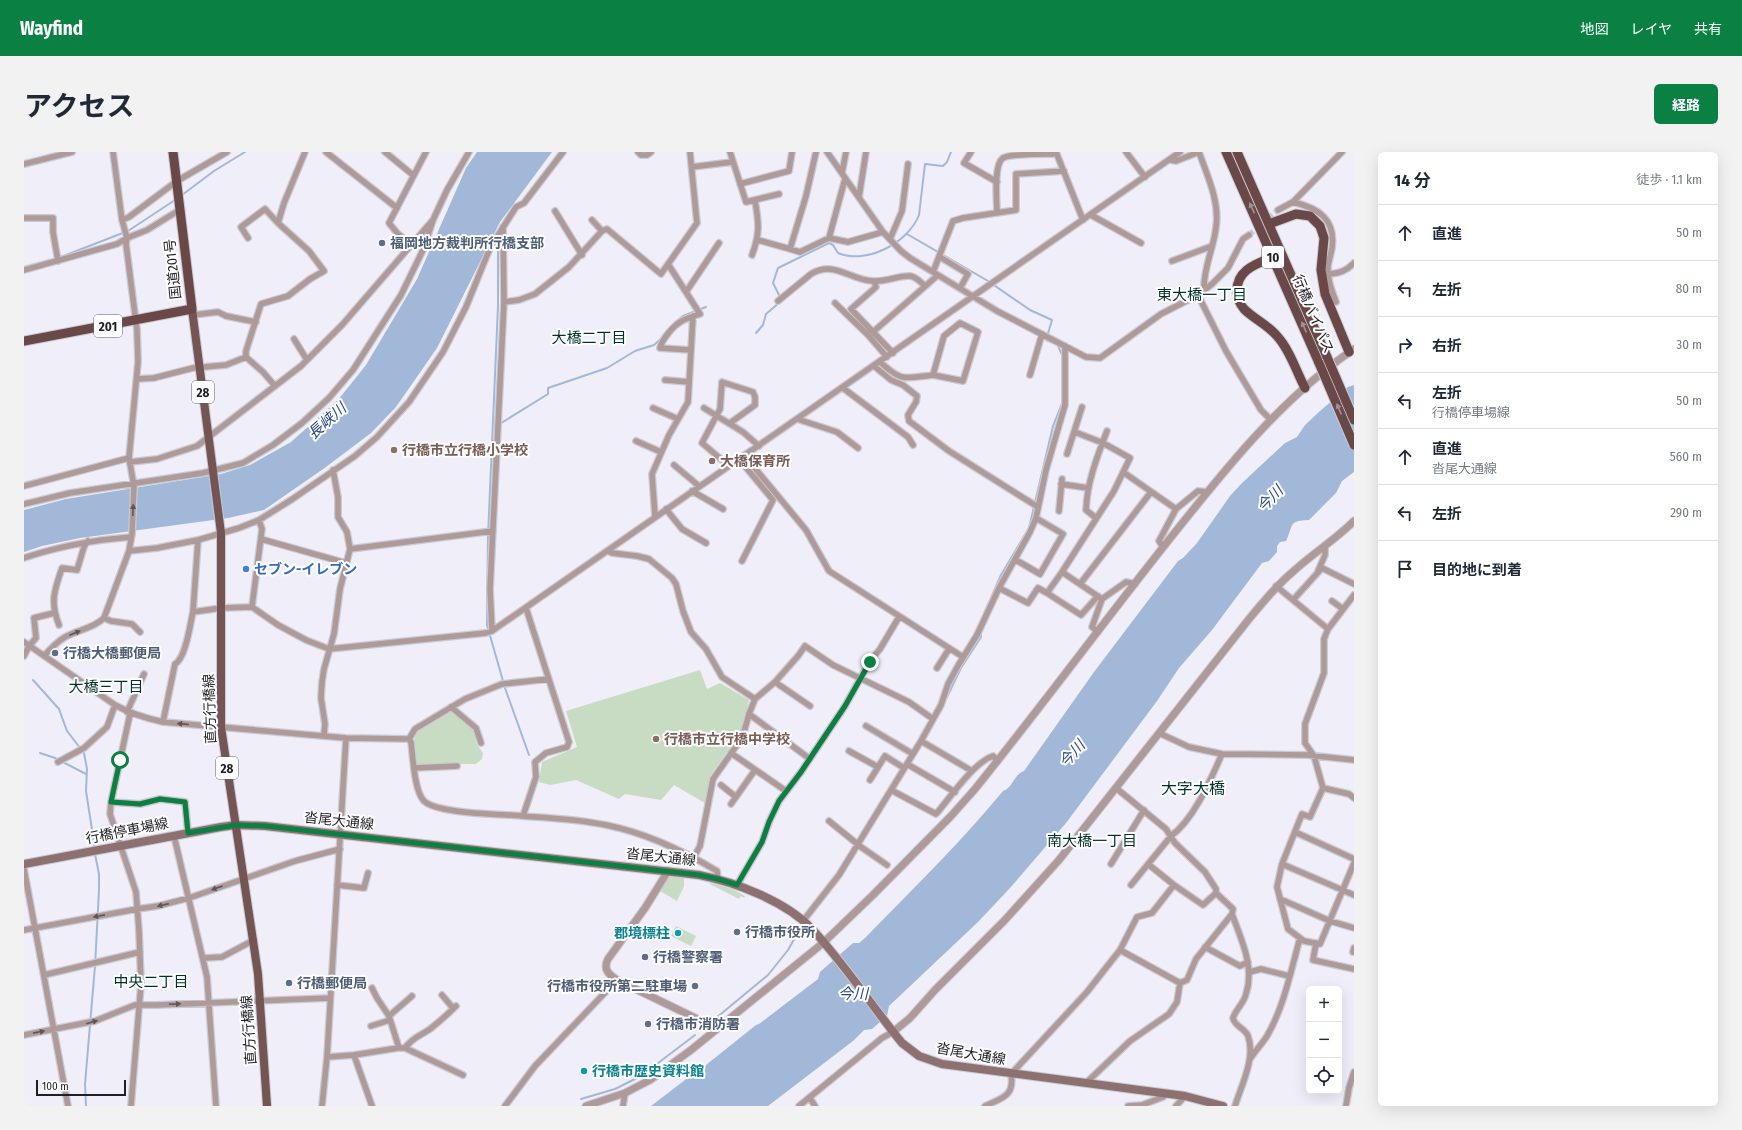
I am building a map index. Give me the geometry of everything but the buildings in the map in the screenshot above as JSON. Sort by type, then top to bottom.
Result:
[{"type":"highway","name":"国道201号","points":[[24,341],[192,312],[173,152]]},
{"type":"highway","name":"行橋バイパス","points":[[1226,152],[1274,257],[1354,445]]},
{"type":"highway","name":"行橋バイパス","points":[[1238,152],[1354,420]]},
{"type":"highway","points":[[1269,224],[1296,214],[1310,216],[1320,226],[1324,238],[1321,270],[1325,294],[1352,350]]},
{"type":"highway","points":[[1274,257],[1244,271],[1239,279],[1237,295],[1244,309],[1268,326],[1285,346],[1305,388]]},
{"type":"main road","name":"直方行橋線","points":[[192,312],[220,530],[221,727],[254,940],[260,1001],[267,1106]]},
{"type":"main road","name":"行橋停車場線","points":[[24,864],[236,825]]},
{"type":"main road","name":"沓尾大通線","points":[[236,825],[266,826],[341,834],[668,871],[718,879],[737,885],[777,904],[803,921],[829,950],[891,1029],[910,1050],[928,1060],[966,1068],[1166,1093],[1185,1096],[1222,1106]]},
{"type":"street","points":[[24,164],[72,152]]},
{"type":"street","points":[[44,656],[53,645],[66,637],[99,623],[104,618],[128,551],[131,536],[133,485],[130,460],[131,432],[138,362],[126,244],[127,236],[123,221],[113,152]]},
{"type":"street","points":[[123,221],[177,182],[227,152]]},
{"type":"street","points":[[278,223],[284,203],[305,152]]},
{"type":"street","points":[[326,152],[397,208]]},
{"type":"street","points":[[385,152],[413,175]]},
{"type":"street","points":[[412,245],[398,234],[389,224],[426,152]]},
{"type":"street","points":[[24,504],[70,493],[213,473],[243,462],[273,445],[329,398],[353,370],[401,296],[424,248],[433,220],[447,190],[469,152]]},
{"type":"street","points":[[128,551],[157,548],[198,540],[220,530],[259,520],[355,456],[377,437],[392,422],[416,392],[452,336],[466,307],[490,248],[516,207],[524,203],[563,152]]},
{"type":"street","points":[[638,152],[641,155],[647,155],[651,152]]},
{"type":"street","points":[[504,302],[519,300],[535,294],[569,267],[582,255],[602,231],[607,229],[661,274],[697,223],[690,152]]},
{"type":"street","points":[[730,152],[746,202],[779,194]]},
{"type":"street","points":[[740,184],[789,172],[792,152]]},
{"type":"street","points":[[790,249],[806,196],[816,152]]},
{"type":"street","points":[[827,152],[890,240],[910,258],[997,311],[1086,357],[1100,358],[1161,314],[1198,295],[1228,268],[1243,240],[1249,235]]},
{"type":"street","points":[[842,173],[846,152]]},
{"type":"street","points":[[859,197],[866,152]]},
{"type":"street","points":[[971,152],[964,163],[997,182]]},
{"type":"street","points":[[998,213],[998,165],[1003,158],[1008,156],[1053,154],[1056,152],[1083,220]]},
{"type":"street","points":[[1126,152],[1145,177]]},
{"type":"street","points":[[192,612],[221,608],[252,607],[278,625],[306,640],[329,649],[478,634],[492,630],[526,608],[608,551],[655,516],[1171,160],[1180,152]]},
{"type":"street","points":[[1171,160],[1176,161],[1199,152],[1211,188],[1217,226],[1207,265],[1204,290]]},
{"type":"street","points":[[1278,210],[1293,202],[1342,152]]},
{"type":"street","points":[[692,167],[732,162]]},
{"type":"street","points":[[890,240],[902,211],[908,164]]},
{"type":"street","points":[[873,332],[924,286],[936,273],[953,221],[957,219],[1016,210],[1016,174],[1064,171]]},
{"type":"street","points":[[829,238],[845,179]]},
{"type":"street","points":[[752,255],[758,240],[758,216],[755,201]]},
{"type":"street","points":[[1293,202],[1318,211],[1326,219],[1331,228],[1332,248],[1328,265],[1328,274],[1336,302]]},
{"type":"street","points":[[24,270],[118,244],[127,236],[147,230],[180,206]]},
{"type":"street","points":[[246,357],[246,350],[260,306],[263,302],[288,296],[310,279],[324,271],[309,251],[265,209],[240,227],[248,238]]},
{"type":"street","points":[[555,211],[582,255]]},
{"type":"street","points":[[1090,215],[1141,243]]},
{"type":"street","points":[[24,218],[53,218],[53,232],[58,261]]},
{"type":"street","points":[[24,486],[130,460],[157,459],[197,446],[209,438],[246,406],[275,386],[307,360],[342,325],[433,220]]},
{"type":"street","points":[[592,220],[602,231]]},
{"type":"street","points":[[492,630],[490,589],[504,302],[503,227]]},
{"type":"street","points":[[758,240],[800,252],[829,238],[848,242],[884,232]]},
{"type":"street","points":[[417,239],[423,244],[424,248]]},
{"type":"street","points":[[686,292],[720,243]]},
{"type":"street","points":[[1172,261],[1212,246]]},
{"type":"street","points":[[940,257],[968,274],[960,288]]},
{"type":"street","points":[[1328,274],[1348,269],[1354,263]]},
{"type":"street","points":[[668,264],[700,314],[682,321],[674,328],[661,344],[660,348],[691,350]]},
{"type":"street","points":[[778,300],[812,274],[822,269],[832,268],[863,280],[874,281],[909,276],[915,277],[924,286]]},
{"type":"street","points":[[874,281],[876,287],[851,309],[893,353]]},
{"type":"street","points":[[1198,295],[1226,351],[1261,410],[1271,420]]},
{"type":"street","points":[[835,303],[868,334],[887,357]]},
{"type":"street","points":[[192,312],[218,312],[226,316],[256,322]]},
{"type":"street","points":[[655,516],[652,474],[661,452],[688,402],[693,316]]},
{"type":"street","points":[[880,362],[894,375],[904,378],[933,374],[963,381],[978,332],[960,323],[944,336],[933,374]]},
{"type":"street","points":[[1030,375],[1042,334]]},
{"type":"street","points":[[294,339],[307,360]]},
{"type":"street","points":[[803,921],[826,893],[921,741],[941,705],[948,684],[977,635],[999,588],[1016,560],[1036,518],[1046,470],[1065,404],[1065,346]]},
{"type":"street","points":[[588,1106],[625,1093],[650,1080],[823,943],[873,895],[951,816],[998,760],[1207,492],[1271,420],[1327,368],[1352,350]]},
{"type":"street","points":[[137,379],[154,378],[186,370],[230,364],[246,357]]},
{"type":"street","points":[[246,357],[264,372],[275,386]]},
{"type":"street","points":[[874,366],[891,380],[903,384],[917,396],[916,402],[908,415],[909,421],[948,451],[1038,507]]},
{"type":"street","points":[[666,380],[689,382]]},
{"type":"street","points":[[729,466],[702,442],[720,409],[722,382],[753,392],[755,397],[755,405],[730,423]]},
{"type":"street","points":[[842,388],[908,437],[913,444]]},
{"type":"street","points":[[1067,454],[1082,407]]},
{"type":"street","points":[[653,408],[678,419]]},
{"type":"street","points":[[704,408],[718,415],[743,432],[758,446]]},
{"type":"street","points":[[797,419],[837,432],[858,448]]},
{"type":"street","points":[[1048,593],[1114,491],[1130,458],[1103,443],[1075,432]]},
{"type":"street","points":[[1096,518],[1086,510],[1088,488],[1091,475],[1107,432]]},
{"type":"street","points":[[636,441],[661,452]]},
{"type":"street","points":[[744,455],[806,530],[829,571],[963,657]]},
{"type":"street","points":[[739,459],[773,500],[742,561]]},
{"type":"street","points":[[674,465],[699,486]]},
{"type":"street","points":[[324,736],[321,698],[322,682],[329,649],[334,634],[340,589],[350,549],[347,532],[338,517],[338,497],[333,470]]},
{"type":"street","points":[[1123,472],[1176,509]]},
{"type":"street","points":[[1058,511],[1062,481],[1088,488]]},
{"type":"street","points":[[692,491],[723,509]]},
{"type":"street","points":[[1163,547],[1159,541],[1176,509],[1198,491],[1207,492]]},
{"type":"street","points":[[1080,584],[1151,492]]},
{"type":"street","points":[[666,509],[682,529],[706,543]]},
{"type":"street","points":[[1016,560],[1040,574],[1063,534],[1036,518]]},
{"type":"street","points":[[252,607],[262,529],[259,520]]},
{"type":"street","points":[[799,1106],[891,1029],[910,1018],[935,990],[1004,921],[1059,860],[1276,586],[1354,521]]},
{"type":"street","points":[[350,549],[493,531]]},
{"type":"street","points":[[24,558],[43,551],[88,542],[131,536]]},
{"type":"street","points":[[261,539],[346,563]]},
{"type":"street","points":[[163,722],[175,664],[178,662],[184,649],[192,612],[198,540]]},
{"type":"street","points":[[59,626],[54,613],[54,598],[62,568],[77,570],[84,547],[88,542]]},
{"type":"street","points":[[1317,573],[1325,555],[1325,546]]},
{"type":"street","points":[[608,551],[612,553],[637,556],[649,560],[672,578],[676,584],[683,611],[691,632],[706,649],[722,677],[755,699]]},
{"type":"street","points":[[1294,600],[1322,568],[1354,584]]},
{"type":"street","points":[[1062,572],[1100,598]]},
{"type":"street","points":[[999,588],[1028,603],[1038,588],[1081,615],[1100,598],[1126,582],[1135,584]]},
{"type":"street","points":[[1276,586],[1328,629]]},
{"type":"street","points":[[1354,595],[1328,629],[1324,639],[1324,673],[1305,724],[1305,743],[1314,756],[1323,788],[1310,817],[1302,814],[1282,864],[1277,887],[1288,929],[1304,941],[1320,944],[1354,863]]},
{"type":"street","points":[[1098,632],[1092,627],[1100,598]]},
{"type":"street","points":[[1332,600],[1344,609]]},
{"type":"street","points":[[523,816],[536,777],[535,762],[546,753],[567,747],[569,742],[526,608]]},
{"type":"street","points":[[24,656],[27,644],[36,638],[34,618],[54,613]]},
{"type":"street","points":[[737,885],[762,842],[774,809],[810,759],[845,706],[860,678],[899,617]]},
{"type":"street","points":[[104,618],[111,621],[132,624],[140,632]]},
{"type":"street","points":[[27,644],[128,713],[163,722],[346,738],[409,738]]},
{"type":"street","points":[[694,857],[700,846],[713,779],[744,732],[755,699],[775,682],[805,646],[833,665],[910,702],[933,719]]},
{"type":"street","points":[[937,668],[949,649]]},
{"type":"street","points":[[131,1106],[140,1004],[140,952],[136,892],[112,822],[111,802],[128,713],[144,674]]},
{"type":"street","points":[[409,738],[415,729],[465,699],[502,684],[549,679]]},
{"type":"street","points":[[775,682],[810,706]]},
{"type":"street","points":[[58,762],[84,748],[107,727],[115,705]]},
{"type":"street","points":[[451,707],[476,728],[481,743]]},
{"type":"street","points":[[749,714],[810,759]]},
{"type":"street","points":[[866,726],[913,754]]},
{"type":"street","points":[[1159,733],[1189,747],[1222,754],[1314,756],[1354,760]]},
{"type":"street","points":[[322,1106],[327,1057],[346,738]]},
{"type":"street","points":[[409,738],[411,742],[414,768],[420,795],[430,805],[463,812],[584,821],[618,827],[660,841],[694,857],[717,871],[718,879]]},
{"type":"street","points":[[921,741],[972,771]]},
{"type":"street","points":[[849,751],[878,768]]},
{"type":"street","points":[[731,753],[786,791]]},
{"type":"street","points":[[1131,885],[1171,836],[1179,830],[1190,817],[1222,754]]},
{"type":"street","points":[[870,780],[885,756],[955,792]]},
{"type":"street","points":[[891,790],[936,814],[972,771],[990,757],[993,756],[998,760]]},
{"type":"street","points":[[414,768],[457,766]]},
{"type":"street","points":[[730,804],[755,770]]},
{"type":"street","points":[[721,786],[736,797]]},
{"type":"street","points":[[1116,788],[1166,829],[1184,853],[1205,872],[1216,889],[1216,894],[1233,909],[1232,914],[1250,972],[1246,994],[1232,1018],[1233,1021],[1247,1034],[1249,1039],[1250,1059]]},
{"type":"street","points":[[1323,788],[1349,794],[1354,798]]},
{"type":"street","points":[[111,802],[140,804],[160,799],[185,802],[188,833]]},
{"type":"street","points":[[1111,864],[1144,810]]},
{"type":"street","points":[[829,821],[861,847],[887,865]]},
{"type":"street","points":[[1295,832],[1354,859]]},
{"type":"street","points":[[174,836],[204,958],[209,1002],[216,1106]]},
{"type":"street","points":[[24,930],[158,906],[189,898],[294,860],[340,849]]},
{"type":"street","points":[[1148,864],[1174,885],[1203,905],[1216,894]]},
{"type":"street","points":[[1282,864],[1354,895]]},
{"type":"street","points":[[24,869],[68,1106]]},
{"type":"street","points":[[668,871],[645,908],[606,964],[606,970],[617,980],[716,1028]]},
{"type":"street","points":[[337,885],[364,888],[368,873]]},
{"type":"street","points":[[986,1106],[1006,1096],[1010,1091],[1012,1082],[1010,1074],[1087,992],[1120,950],[1137,917],[1152,913],[1174,885]]},
{"type":"street","points":[[1280,899],[1330,921],[1354,928]]},
{"type":"street","points":[[1180,983],[1187,980],[1196,959],[1232,914]]},
{"type":"street","points":[[1235,1106],[1250,1059],[1267,1036],[1276,1015],[1290,976],[1300,938]]},
{"type":"street","points":[[204,958],[222,957],[254,940]]},
{"type":"street","points":[[1316,943],[1313,960],[1354,969]]},
{"type":"street","points":[[1205,947],[1240,966],[1248,962]]},
{"type":"street","points":[[1120,950],[1180,983]]},
{"type":"street","points":[[44,975],[140,952]]},
{"type":"street","points":[[1250,972],[1261,969],[1290,976]]},
{"type":"street","points":[[505,1106],[536,1066],[617,980]]},
{"type":"street","points":[[1086,1084],[1130,1041],[1169,1014],[1177,1002],[1180,983]]},
{"type":"street","points":[[372,988],[389,1018],[402,1048]]},
{"type":"street","points":[[402,1048],[420,1034],[428,1030],[455,1007],[442,995]]},
{"type":"street","points":[[371,1026],[389,1018],[412,996]]},
{"type":"street","points":[[24,1035],[95,1021],[140,1004],[157,1005],[330,998]]},
{"type":"street","points":[[327,1057],[354,1055],[402,1048],[463,1074]]},
{"type":"street","points":[[354,1055],[372,1106]]},
{"type":"street","points":[[1346,1106],[1349,1088],[1354,1072]]},
{"type":"street","points":[[623,1106],[625,1102],[625,1093]]},
{"type":"street","points":[[1129,1106],[1142,1105],[1163,1097],[1166,1093]]},
{"type":"street","points":[[1176,1106],[1185,1096]]},
{"type":"street","points":[[810,1098],[815,1106]]},
{"type":"green space","name":"行橋市立行橋中学校","points":[[700,670],[707,689],[720,683],[749,700],[742,731],[710,776],[705,803],[674,785],[661,800],[625,794],[619,799],[576,780],[550,785],[539,782],[542,762],[577,747],[566,711]]},
{"type":"green space","points":[[451,712],[475,732],[476,743],[483,753],[482,759],[476,764],[417,764],[414,734]]},
{"type":"green space","points":[[667,876],[684,878],[684,886],[677,901],[660,891]]},
{"type":"green space","points":[[710,884],[732,889],[745,896],[744,898],[741,896],[739,899]]},
{"type":"green space","points":[[676,926],[696,936],[691,946],[671,936]]},
{"type":"water","name":"長峡川","points":[[477,152],[552,152],[500,222],[437,348],[396,407],[371,433],[326,467],[264,510],[228,518],[80,538],[42,546],[24,552],[24,510],[66,499],[221,474],[250,465],[291,442],[338,400],[366,365],[417,279],[466,168]]},
{"type":"water","name":"今川","points":[[1354,385],[1354,472],[1342,481],[1336,493],[1309,520],[1298,521],[1293,524],[1286,541],[1280,542],[1277,546],[1277,552],[1269,561],[1262,563],[1212,630],[1179,668],[1157,701],[1066,823],[1010,888],[978,922],[889,1006],[887,1016],[872,1029],[864,1030],[853,1041],[768,1106],[651,1106],[697,1069],[701,1069],[756,1025],[818,979],[820,972],[853,943],[859,943],[865,938],[918,884],[953,848],[1003,791],[1009,787],[1018,775],[1024,771],[1094,672],[1178,561],[1183,558],[1197,543],[1230,496],[1285,443],[1297,437],[1305,425],[1320,411],[1348,387]]},
{"type":"waterway","points":[[182,195],[214,171],[245,152]]},
{"type":"waterway","points":[[780,297],[773,283],[778,268],[829,243],[833,245],[838,253],[849,256],[861,256],[873,254],[885,249],[906,234],[914,225],[919,215],[925,164],[943,166],[947,162],[951,152]]},
{"type":"waterway","points":[[58,258],[128,231],[175,200]]},
{"type":"waterway","points":[[907,234],[988,281],[1030,310],[1052,320],[1046,340],[1051,342]]},
{"type":"waterway","points":[[498,237],[498,306],[488,536],[487,625],[505,688],[529,755]]},
{"type":"waterway","points":[[756,333],[763,325],[766,314],[780,302]]},
{"type":"waterway","points":[[673,324],[683,316],[706,307]]},
{"type":"waterway","points":[[498,425],[548,394],[548,388],[607,368],[635,351],[654,345],[663,337]]},
{"type":"waterway","points":[[1058,346],[1062,355],[1062,372]]},
{"type":"waterway","points":[[984,614],[1001,575],[1029,528],[1053,426],[1063,401]]},
{"type":"waterway","points":[[946,699],[961,668],[981,637],[981,630]]},
{"type":"waterway","points":[[33,680],[59,709],[67,731],[84,753],[87,769],[86,791],[95,849]]},
{"type":"waterway","points":[[40,753],[55,758],[86,774]]},
{"type":"waterway","points":[[86,1106],[85,1084],[95,966],[99,890],[99,874],[95,854]]},
{"type":"waterway","points":[[716,1018],[768,975],[788,950],[797,934]]},
{"type":"waterway","points":[[581,1099],[615,1089],[641,1076],[695,1035]]},
{"type":"tunnel","points":[[1249,235],[1278,210]]},
{"type":"place","name":"福岡地方裁判所行橋支部","points":[[382,243]]},
{"type":"place","name":"行橋市立行橋小学校","points":[[394,450]]},
{"type":"place","name":"大橋保育所","points":[[712,461]]},
{"type":"place","name":"セブン-イレブン","points":[[246,569]]},
{"type":"place","name":"行橋大橋郵便局","points":[[55,653]]},
{"type":"place","name":"行橋市立行橋中学校","points":[[656,739]]},
{"type":"place","name":"行橋市役所","points":[[737,932]]},
{"type":"place","name":"郡境標柱","points":[[678,933]]},
{"type":"place","name":"行橋警察署","points":[[645,957]]},
{"type":"place","name":"行橋郵便局","points":[[289,983]]},
{"type":"place","name":"行橋市役所第二駐車場","points":[[695,986]]},
{"type":"place","name":"行橋市消防署","points":[[648,1024]]},
{"type":"place","name":"行橋市歴史資料館","points":[[584,1071]]},
{"type":"district","name":"東大橋一丁目","points":[[1202,295]]},
{"type":"district","name":"大橋二丁目","points":[[589,338]]},
{"type":"district","name":"大橋三丁目","points":[[106,687]]},
{"type":"district","name":"大字大橋","points":[[1193,788]]},
{"type":"district","name":"南大橋一丁目","points":[[1092,841]]},
{"type":"district","name":"中央二丁目","points":[[151,982]]},
{"type":"route","points":[[120,760],[111,802],[140,804],[160,799],[185,802],[188,833],[236,825],[266,826],[699,875],[737,885],[762,842],[774,809],[801,772],[845,706],[870,662]]}]
